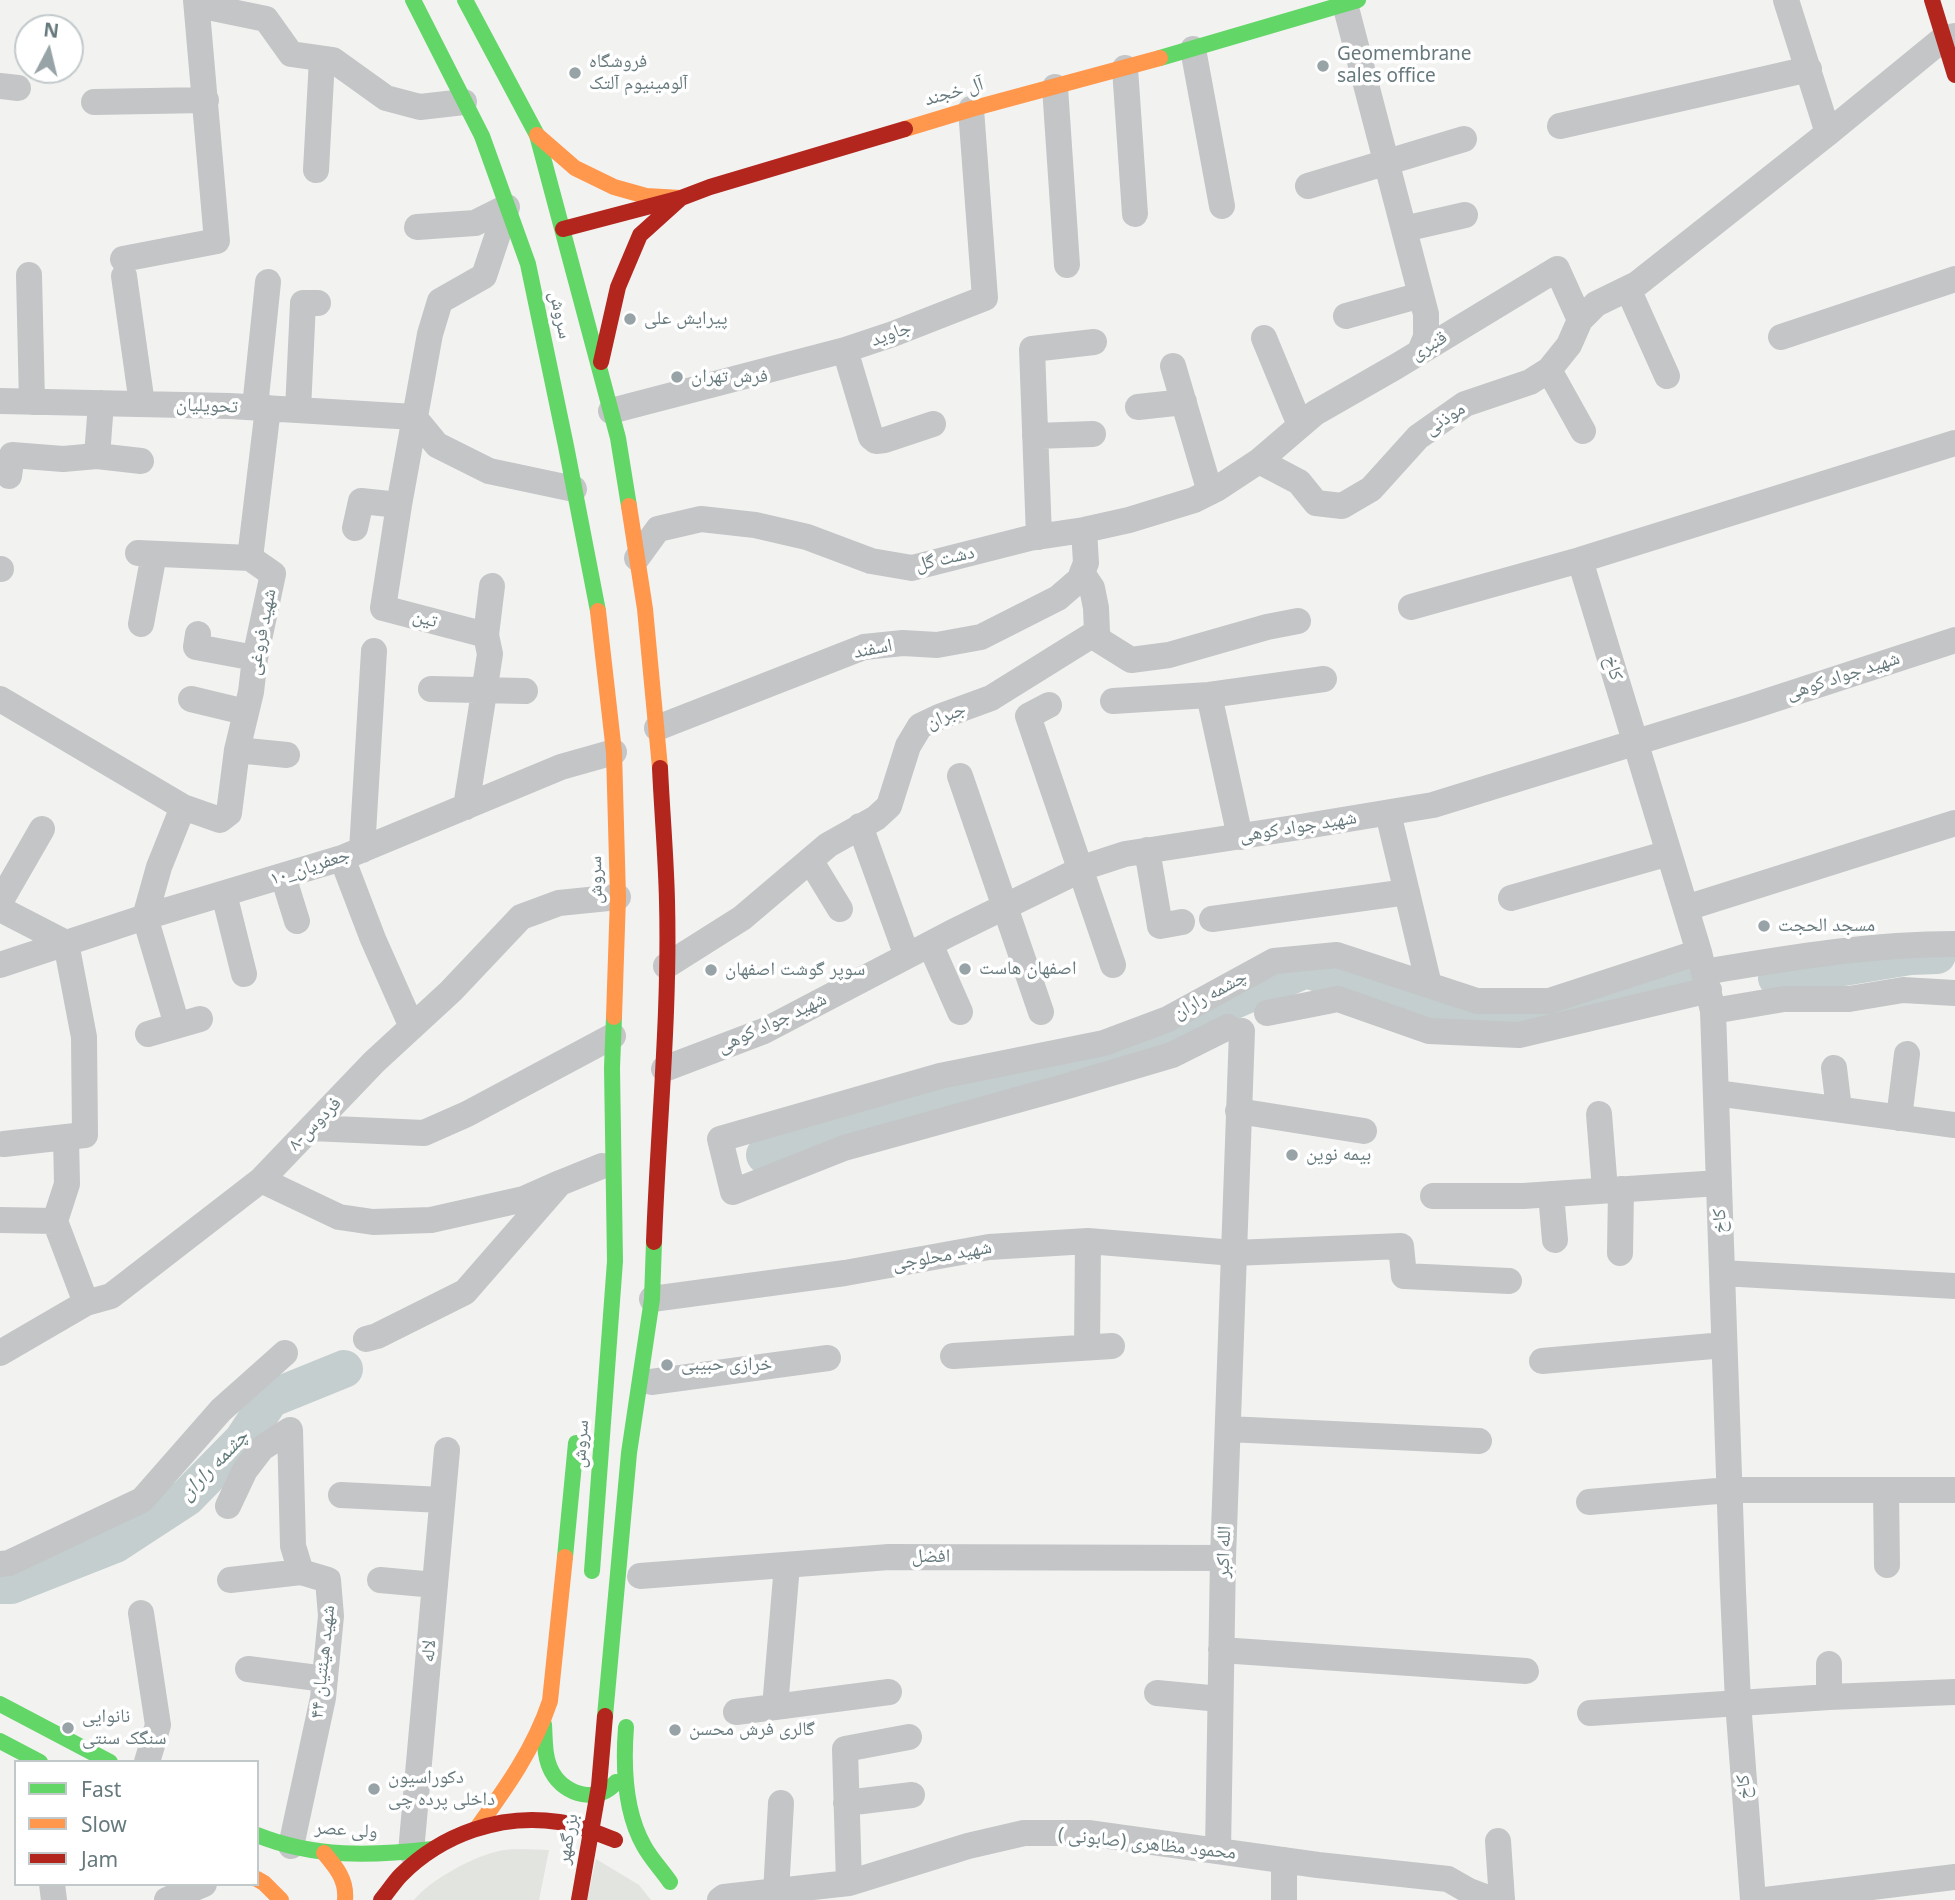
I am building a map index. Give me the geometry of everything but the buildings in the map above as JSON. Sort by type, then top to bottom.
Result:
[{"type":"main road","name":"سروش","points":[[413,0],[482,136],[507,207],[526,241],[528,264],[598,618],[614,751],[618,897],[612,1068],[615,1261],[592,1580]]},
{"type":"main road","points":[[1931,0],[1949,37],[1955,75]]},
{"type":"main road","name":"سروش","points":[[468,1],[537,135],[558,231],[600,368],[618,438],[645,609],[657,728],[667,902],[664,1069],[657,1156],[652,1299],[629,1453],[606,1787]]},
{"type":"main road","name":"آل خجند","points":[[558,231],[681,198],[971,109],[1193,49],[1352,2]]},
{"type":"main road","points":[[537,135],[575,168],[614,187],[646,196],[681,198]]},
{"type":"main road","points":[[600,368],[618,287],[640,235],[681,198]]},
{"type":"main road","points":[[598,1206],[612,1068]]},
{"type":"main road","points":[[652,1299],[652,1394]]},
{"type":"main road","points":[[477,1828],[516,1776],[544,1724],[550,1701],[578,1422]]},
{"type":"main road","points":[[0,1704],[106,1760]]},
{"type":"main road","points":[[381,1900],[422,1850],[477,1828],[511,1821],[547,1820],[582,1827],[614,1839],[645,1858],[673,1887],[643,1845],[635,1824],[625,1764],[627,1712]]},
{"type":"main road","points":[[544,1724],[547,1755],[553,1774],[567,1789],[587,1795],[599,1795],[625,1764]]},
{"type":"main road","points":[[0,1741],[36,1760]]},
{"type":"main road","name":"بزرگمهر","points":[[579,1900],[606,1787]]},
{"type":"main road","name":"بزرگمهر","points":[[567,1840],[575,1796]]},
{"type":"main road","name":"ولی عصر","points":[[259,1836],[270,1841],[324,1853],[373,1855],[422,1850]]},
{"type":"main road","points":[[324,1853],[344,1880],[347,1892],[345,1900]]},
{"type":"main road","points":[[259,1880],[281,1900]]},
{"type":"street","points":[[1786,0],[1828,133]]},
{"type":"street","points":[[1352,2],[1387,164],[1426,314],[1426,337],[1420,351]]},
{"type":"street","points":[[142,404],[124,268],[217,241],[197,3],[266,19],[291,54],[333,60],[386,98],[420,107],[464,102]]},
{"type":"street","name":"موذنی","points":[[1259,460],[1299,482],[1316,503],[1342,506],[1371,489],[1418,437],[1465,404],[1530,382],[1549,370],[1569,345],[1580,320],[1596,304],[1648,276],[1949,37]]},
{"type":"street","points":[[1193,49],[1222,206]]},
{"type":"street","points":[[316,170],[323,59]]},
{"type":"street","points":[[1125,68],[1135,214]]},
{"type":"street","points":[[1560,126],[1809,69]]},
{"type":"street","points":[[1055,87],[1067,265]]},
{"type":"street","points":[[94,102],[206,100]]},
{"type":"street","name":"جاوید","points":[[611,411],[845,350],[985,298],[971,109]]},
{"type":"street","points":[[1308,186],[1464,139]]},
{"type":"street","points":[[417,227],[475,223],[507,207]]},
{"type":"street","name":"تین","points":[[486,635],[383,608],[430,334],[440,302],[484,276],[507,207]]},
{"type":"street","points":[[1404,229],[1465,215]]},
{"type":"street","name":"قنبری","points":[[1259,460],[1315,413],[1557,270],[1580,320]]},
{"type":"street","points":[[29,275],[32,402]]},
{"type":"street","points":[[1781,337],[1955,279]]},
{"type":"street","points":[[142,624],[146,554],[250,558],[262,408],[268,282]]},
{"type":"street","points":[[1628,289],[1667,376]]},
{"type":"street","points":[[1346,316],[1421,295]]},
{"type":"street","points":[[298,410],[303,303],[318,303]]},
{"type":"street","points":[[1264,338],[1300,425]]},
{"type":"street","points":[[1039,537],[1032,349],[1094,342]]},
{"type":"street","points":[[845,350],[870,437],[876,441],[885,440],[933,424]]},
{"type":"street","points":[[1173,366],[1210,492]]},
{"type":"street","points":[[1549,370],[1583,431]]},
{"type":"street","name":"تحویلیان","points":[[0,401],[262,408],[414,417]]},
{"type":"street","points":[[1138,407],[1184,402]]},
{"type":"street","points":[[97,456],[101,403]]},
{"type":"street","points":[[414,417],[437,445],[489,471],[574,489]]},
{"type":"street","points":[[1035,436],[1093,434]]},
{"type":"street","points":[[1411,607],[1580,560],[1955,443]]},
{"type":"street","points":[[9,476],[12,455],[63,459],[97,456],[141,461]]},
{"type":"street","name":"دشت گل","points":[[637,558],[658,529],[701,519],[755,525],[807,537],[871,561],[912,568],[1039,537],[1129,520],[1194,500],[1259,460]]},
{"type":"street","points":[[355,528],[360,501],[399,505]]},
{"type":"street","points":[[1084,530],[1086,563],[1083,573],[1092,588],[1099,640],[1131,660],[1169,655],[1266,627],[1298,621]]},
{"type":"street","name":"شهید فروغی","points":[[183,807],[220,820],[229,813],[237,750],[251,692],[272,574],[250,558]]},
{"type":"street","name":"کاخ","points":[[1580,560],[1706,981],[1716,1093],[1738,1702],[1753,1900]]},
{"type":"street","name":"اسفند","points":[[657,728],[864,647],[902,643],[937,645],[981,637],[1058,598],[1080,579],[1083,573]]},
{"type":"street","points":[[466,807],[490,654],[486,635],[492,586]]},
{"type":"street","name":"جبران","points":[[666,966],[742,918],[828,845],[876,818],[889,806],[908,746],[920,726],[991,698],[1097,632]]},
{"type":"street","points":[[198,634],[196,647],[255,658]]},
{"type":"street","name":"شهید جواد کوهی","points":[[664,1069],[764,1031],[1081,869],[1125,854],[1433,805],[1955,640]]},
{"type":"street","points":[[374,651],[352,854],[373,940],[412,1027]]},
{"type":"street","points":[[1113,701],[1209,695],[1324,678]]},
{"type":"street","points":[[431,689],[525,691]]},
{"type":"street","points":[[1209,695],[1240,836]]},
{"type":"street","points":[[0,699],[183,807],[159,867],[145,916],[189,1022],[148,1034]]},
{"type":"street","points":[[191,699],[245,712]]},
{"type":"street","points":[[1049,705],[1028,716],[1112,965]]},
{"type":"street","points":[[237,750],[287,755]]},
{"type":"street","name":"۱۰_جعفریان","points":[[0,965],[145,916],[352,854],[561,767],[614,751]]},
{"type":"street","points":[[960,776],[1041,1012]]},
{"type":"street","points":[[1388,813],[1429,985]]},
{"type":"street","points":[[1686,908],[1955,823]]},
{"type":"street","points":[[860,827],[918,950],[960,1012]]},
{"type":"street","points":[[0,902],[42,829]]},
{"type":"street","points":[[1147,850],[1160,926],[1182,922]]},
{"type":"street","points":[[1511,898],[1669,853]]},
{"type":"street","points":[[810,860],[840,909]]},
{"type":"street","points":[[283,876],[297,921]]},
{"type":"street","points":[[1212,919],[1407,892]]},
{"type":"street","points":[[224,894],[244,974]]},
{"type":"street","name":"۸-فردوس","points":[[0,1353],[86,1303],[111,1296],[261,1180],[374,1062],[452,991],[521,917],[559,903],[618,897]]},
{"type":"street","points":[[0,909],[66,943],[84,1037],[85,1135],[4,1144]]},
{"type":"street","points":[[1267,1013],[1338,999],[1429,1031],[1519,1035],[1706,981],[1845,950],[1905,944],[1955,944]]},
{"type":"street","name":"چشمه راران","points":[[1235,1029],[1172,1055],[844,1147],[733,1192],[720,1139],[940,1076],[1104,1043],[1168,1018],[1274,961],[1337,955],[1477,1001],[1549,1002],[1706,981]]},
{"type":"street","points":[[1706,981],[1784,999],[1849,999],[1903,990],[1955,993]]},
{"type":"street","name":"الله اکبر","points":[[1217,1851],[1223,1558],[1238,1111],[1235,1029]]},
{"type":"street","points":[[311,1128],[424,1133],[467,1114],[613,1036]]},
{"type":"street","points":[[1899,1118],[1908,1054]]},
{"type":"street","points":[[1833,1068],[1839,1110]]},
{"type":"street","points":[[1716,1093],[1955,1125]]},
{"type":"street","points":[[1238,1111],[1364,1131]]},
{"type":"street","points":[[1599,1114],[1613,1189],[1620,1253]]},
{"type":"street","points":[[66,1137],[67,1184],[55,1221],[86,1303]]},
{"type":"street","points":[[261,1180],[339,1217],[373,1222],[431,1220],[524,1199],[602,1166]]},
{"type":"street","points":[[366,1339],[465,1292],[560,1182]]},
{"type":"street","points":[[1433,1196],[1523,1196],[1719,1182]]},
{"type":"street","points":[[1551,1194],[1555,1240]]},
{"type":"street","points":[[0,1220],[55,1221]]},
{"type":"street","points":[[953,1356],[1099,1347],[1088,1241]]},
{"type":"street","name":"شهید محلوجی","points":[[652,1299],[845,1273],[989,1247],[1088,1241],[1234,1254],[1401,1246],[1405,1276],[1509,1282]]},
{"type":"street","points":[[1722,1273],[1955,1286]]},
{"type":"street","points":[[1542,1361],[1724,1345]]},
{"type":"street","points":[[0,1564],[9,1563],[142,1500],[221,1410],[285,1353]]},
{"type":"street","points":[[652,1394],[828,1358]]},
{"type":"street","points":[[1228,1429],[1479,1441]]},
{"type":"street","points":[[228,1506],[245,1470],[262,1448],[290,1430],[293,1546],[301,1572],[230,1580]]},
{"type":"street","name":"لاله","points":[[422,1850],[435,1586],[447,1450]]},
{"type":"street","points":[[1589,1503],[1729,1490],[1955,1490]]},
{"type":"street","points":[[1886,1490],[1887,1565]]},
{"type":"street","points":[[341,1495],[442,1500]]},
{"type":"street","name":"افضل","points":[[640,1576],[890,1557],[1223,1558]]},
{"type":"street","points":[[775,1707],[787,1565]]},
{"type":"street","name":"شهید هیئتیان ۴۴","points":[[291,1846],[323,1698],[331,1616],[328,1580],[301,1572]]},
{"type":"street","points":[[380,1580],[435,1586]]},
{"type":"street","points":[[141,1613],[158,1725],[148,1760]]},
{"type":"street","points":[[1221,1650],[1525,1671]]},
{"type":"street","points":[[1829,1664],[1829,1697]]},
{"type":"street","points":[[248,1669],[325,1679]]},
{"type":"street","points":[[736,1712],[889,1692]]},
{"type":"street","points":[[1590,1713],[1738,1702],[1955,1692]]},
{"type":"street","points":[[1157,1693],[1220,1699]]},
{"type":"street","points":[[849,1883],[845,1749],[909,1737]]},
{"type":"street","points":[[846,1803],[912,1795]]},
{"type":"street","points":[[776,1893],[781,1803]]},
{"type":"street","name":"محمود مظاهری (صابونی )","points":[[720,1900],[724,1897],[849,1883],[968,1846],[1024,1833],[1088,1833],[1448,1879],[1493,1900]]},
{"type":"street","points":[[1498,1841],[1502,1900]]},
{"type":"street","points":[[1284,1860],[1284,1900]]},
{"type":"street","points":[[1765,1900],[1955,1877]]},
{"type":"street","points":[[167,1900],[199,1886]]},
{"type":"shaded area","points":[[511,1850],[549,1850],[539,1900],[414,1900],[441,1877],[465,1863],[489,1854]]},
{"type":"shaded area","points":[[596,1859],[639,1885],[651,1900],[587,1900]]},
{"type":"waterway","points":[[1777,978],[1910,956],[1937,955]]},
{"type":"waterway","points":[[765,1155],[910,1106],[1106,1058],[1183,1029],[1234,1000],[1306,969],[1364,988],[1417,1012],[1454,1022],[1511,1023],[1680,984]]},
{"type":"waterway","name":"چشمه راران","points":[[0,1585],[11,1585],[115,1544],[187,1497],[243,1440],[270,1399],[344,1369]]},
{"type":"traffic: fast","points":[[413,0],[482,136],[528,264],[598,611]]},
{"type":"traffic: fast","points":[[465,0],[537,135],[618,438],[629,506]]},
{"type":"traffic: fast","points":[[1160,58],[1358,0]]},
{"type":"traffic: fast","points":[[592,1571],[615,1261],[612,1068],[614,1017]]},
{"type":"traffic: fast","points":[[605,1716],[629,1453],[652,1299],[654,1242]]},
{"type":"traffic: fast","points":[[565,1557],[576,1443]]},
{"type":"traffic: fast","points":[[0,1704],[106,1760]]},
{"type":"traffic: fast","points":[[544,1724],[549,1767],[565,1787],[573,1792],[592,1795],[609,1789],[616,1782]]},
{"type":"traffic: fast","points":[[626,1727],[625,1773],[632,1818],[647,1851],[670,1882]]},
{"type":"traffic: fast","points":[[0,1741],[36,1760]]},
{"type":"traffic: fast","points":[[259,1836],[300,1848],[344,1853],[433,1849]]},
{"type":"traffic: slow","points":[[905,129],[1160,58]]},
{"type":"traffic: slow","points":[[537,135],[575,168],[614,187],[646,196],[681,198]]},
{"type":"traffic: slow","points":[[629,506],[645,609],[660,768]]},
{"type":"traffic: slow","points":[[598,611],[614,752],[618,897],[614,1017]]},
{"type":"traffic: slow","points":[[477,1828],[528,1752],[550,1701],[565,1557]]},
{"type":"traffic: slow","points":[[324,1853],[342,1880],[345,1900]]},
{"type":"traffic: slow","points":[[259,1880],[281,1900]]},
{"type":"traffic: jam","points":[[1932,0],[1955,75]]},
{"type":"traffic: jam","points":[[563,229],[681,198],[905,129]]},
{"type":"traffic: jam","points":[[601,362],[618,287],[640,235],[681,198]]},
{"type":"traffic: jam","points":[[654,1242],[667,944],[660,768]]},
{"type":"traffic: jam","points":[[579,1900],[599,1786],[605,1716]]},
{"type":"traffic: jam","points":[[381,1900],[401,1875],[435,1848],[454,1838],[494,1824],[537,1820],[559,1822],[615,1840]]},
{"type":"place","name":"Geomembrane sales office","points":[[1323,66]]},
{"type":"place","name":"فروشگاه آلومینیوم آلتک","points":[[575,73]]},
{"type":"place","name":"پیرایش علی","points":[[630,319]]},
{"type":"place","name":"فرش تهران","points":[[677,377]]},
{"type":"place","name":"مسجد الحجت","points":[[1764,926]]},
{"type":"place","name":"اصفهان هاست","points":[[965,969]]},
{"type":"place","name":"سوپر گوشت اصفهان","points":[[711,970]]},
{"type":"place","name":"بیمه نوین","points":[[1292,1155]]},
{"type":"place","name":"خرازی حبیبی","points":[[667,1365]]},
{"type":"place","name":"نانوایی سنگک سنتی","points":[[68,1728]]},
{"type":"place","name":"گالری فرش محسن","points":[[675,1730]]},
{"type":"place","name":"دکوراسیون داخلی پرده چی","points":[[374,1789]]}]
